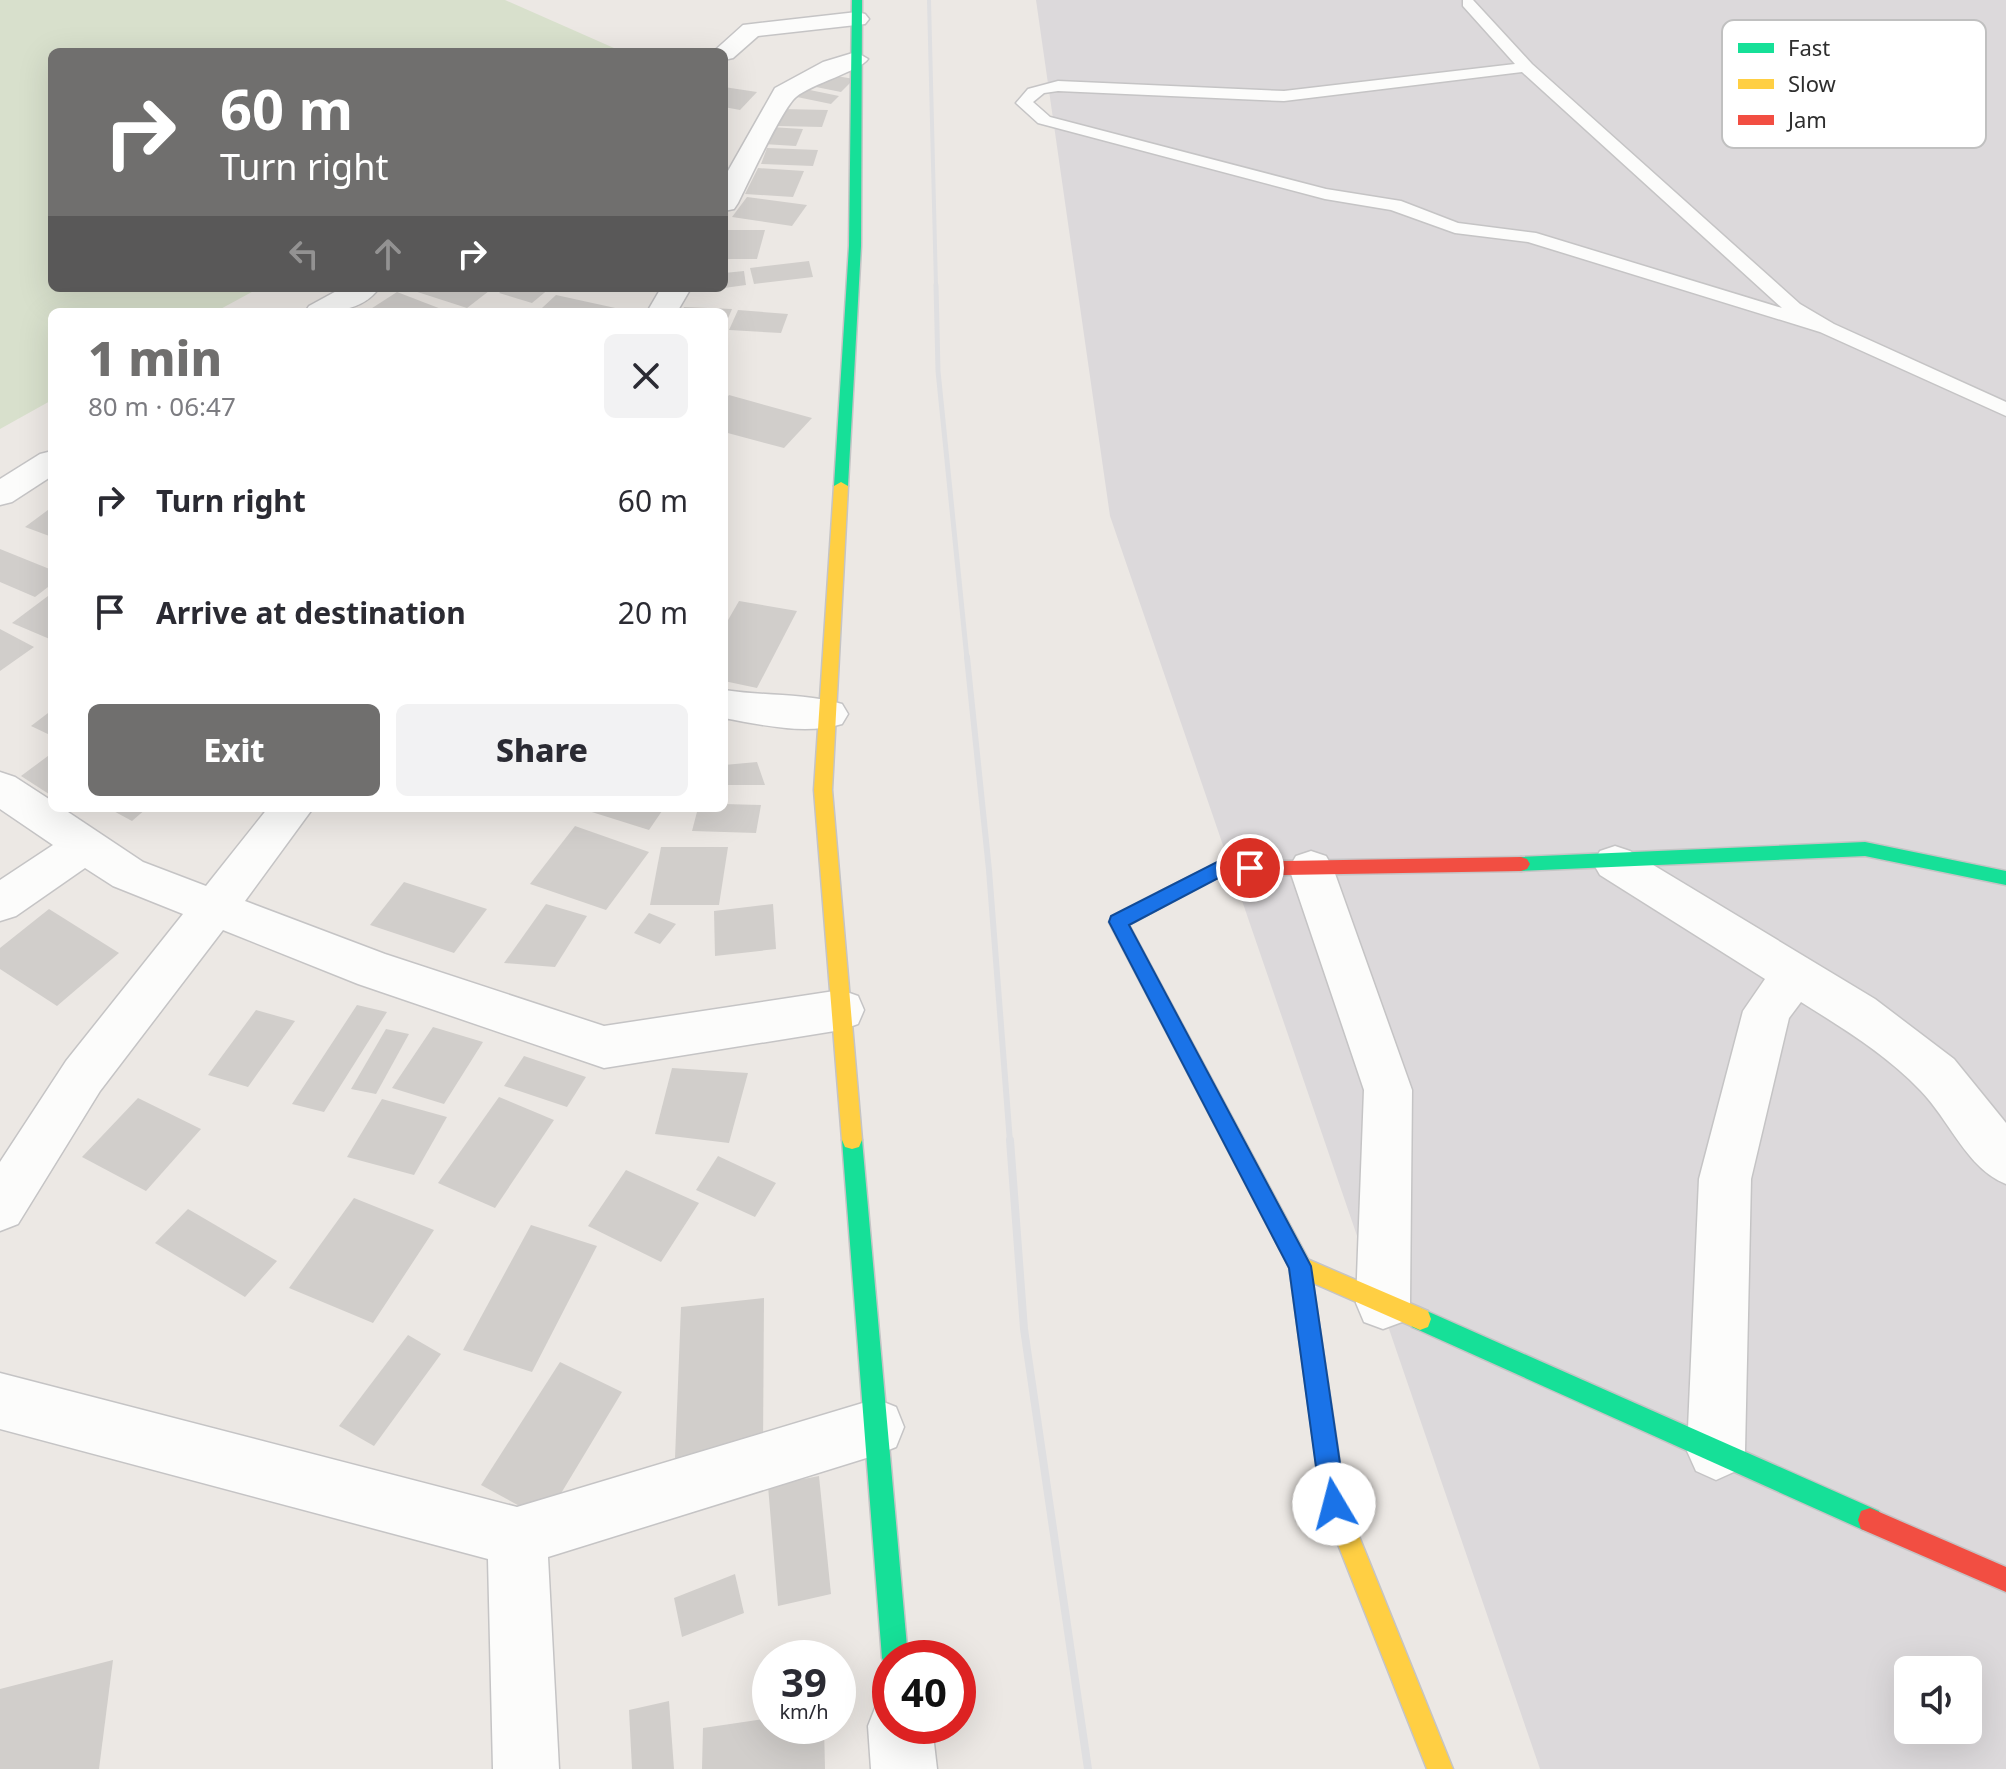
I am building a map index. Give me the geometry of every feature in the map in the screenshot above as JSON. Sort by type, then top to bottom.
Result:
[{"type":"street","points":[[728,50],[751,30],[857,10],[855,246],[823,790],[894,1640]]},
{"type":"street","points":[[728,196],[784,93],[832,67],[856,59]]},
{"type":"street","points":[[327,308],[357,292]]},
{"type":"street","points":[[0,494],[48,464]]},
{"type":"street","points":[[728,705],[763,711],[828,714]]},
{"type":"street","points":[[0,788],[128,874],[374,970],[604,1047],[841,1010]]},
{"type":"street","points":[[0,1207],[83,1076],[289,812]]},
{"type":"street","points":[[0,903],[86,845]]},
{"type":"street","points":[[1440,1769],[1334,1504],[1300,1266],[1118,922],[1219,869],[1615,863],[1865,849],[2006,878]]},
{"type":"street","points":[[1615,863],[1858,1013],[1937,1074],[2006,1161]]},
{"type":"street","points":[[1311,868],[1388,1090],[1383,1303]]},
{"type":"street","points":[[1716,1451],[1725,1179],[1767,1011],[1794,976]]},
{"type":"street","points":[[1300,1266],[2006,1580]]},
{"type":"street","points":[[0,1401],[517,1537],[876,1427]]},
{"type":"street","points":[[517,1537],[526,1769]]},
{"type":"street","points":[[902,1744],[904,1769]]},
{"type":"lane","points":[[1468,3],[1526,67],[1793,308],[1827,328],[2006,410]]},
{"type":"lane","points":[[1526,67],[1284,96],[1058,86],[1041,88],[1028,95],[1024,103],[1044,120],[1325,194],[1383,202],[1455,228],[1530,237],[1827,328]]},
{"type":"lane","points":[[1954,388],[2006,385]]},
{"type":"shaded area","points":[[1036,0],[2006,0],[2006,1769],[1540,1769],[1110,516]]},
{"type":"green space","points":[[0,0],[505,0],[614,48],[48,48],[48,292],[252,292],[222,308],[48,308],[48,402],[0,429]]},
{"type":"building","points":[[825,74],[854,79],[841,92],[811,86]]},
{"type":"building","points":[[728,88],[757,92],[740,110],[728,108]]},
{"type":"building","points":[[805,89],[839,96],[831,104],[797,97]]},
{"type":"building","points":[[783,109],[828,110],[822,127],[777,126]]},
{"type":"building","points":[[770,127],[803,129],[796,146],[763,144]]},
{"type":"building","points":[[767,148],[818,150],[813,166],[761,164]]},
{"type":"building","points":[[758,168],[804,171],[793,197],[745,194]]},
{"type":"building","points":[[747,197],[807,205],[792,226],[732,217]]},
{"type":"building","points":[[728,230],[765,230],[757,259],[728,259]]},
{"type":"building","points":[[809,261],[813,277],[754,284],[750,268]]},
{"type":"building","points":[[744,271],[746,285],[728,287],[728,273]]},
{"type":"building","points":[[397,292],[439,308],[372,308]]},
{"type":"building","points":[[417,292],[488,292],[467,308]]},
{"type":"building","points":[[500,292],[545,292],[532,303]]},
{"type":"building","points":[[556,295],[615,308],[542,308]]},
{"type":"building","points":[[738,310],[788,314],[781,333],[729,330]]},
{"type":"building","points":[[728,396],[812,418],[784,448],[728,433]]},
{"type":"building","points":[[48,510],[48,536],[25,527]]},
{"type":"building","points":[[0,549],[48,568],[48,587],[35,597],[0,582]]},
{"type":"building","points":[[48,596],[48,638],[12,623]]},
{"type":"building","points":[[739,601],[797,611],[757,688],[728,682],[728,620]]},
{"type":"building","points":[[0,629],[34,647],[0,671]]},
{"type":"building","points":[[48,713],[48,734],[31,726]]},
{"type":"building","points":[[48,756],[48,793],[21,776]]},
{"type":"building","points":[[757,762],[765,785],[728,785],[728,765]]},
{"type":"building","points":[[728,804],[761,805],[756,833],[692,831],[697,812],[728,812]]},
{"type":"building","points":[[115,812],[142,812],[132,821]]},
{"type":"building","points":[[592,812],[661,812],[649,830]]},
{"type":"building","points":[[575,826],[649,852],[606,910],[530,884]]},
{"type":"building","points":[[661,847],[728,847],[719,905],[650,905]]},
{"type":"building","points":[[404,882],[487,909],[454,953],[370,925]]},
{"type":"building","points":[[546,904],[587,916],[555,967],[504,963]]},
{"type":"building","points":[[773,904],[776,949],[715,956],[714,911]]},
{"type":"building","points":[[49,909],[119,953],[57,1006],[0,969],[0,948]]},
{"type":"building","points":[[649,913],[676,924],[660,944],[634,933]]},
{"type":"building","points":[[357,1005],[387,1012],[324,1112],[292,1104]]},
{"type":"building","points":[[256,1010],[295,1021],[248,1087],[208,1075]]},
{"type":"building","points":[[433,1027],[483,1042],[444,1104],[392,1088]]},
{"type":"building","points":[[386,1029],[409,1034],[376,1094],[351,1089]]},
{"type":"building","points":[[524,1056],[586,1077],[567,1107],[504,1086]]},
{"type":"building","points":[[672,1068],[748,1073],[729,1143],[655,1134]]},
{"type":"building","points":[[499,1097],[554,1120],[495,1208],[438,1183]]},
{"type":"building","points":[[138,1098],[201,1129],[146,1191],[82,1157]]},
{"type":"building","points":[[382,1099],[447,1117],[414,1175],[347,1157]]},
{"type":"building","points":[[718,1156],[776,1183],[755,1217],[696,1190]]},
{"type":"building","points":[[626,1170],[699,1203],[661,1262],[588,1226]]},
{"type":"building","points":[[354,1198],[434,1230],[373,1323],[289,1288]]},
{"type":"building","points":[[188,1209],[277,1261],[245,1297],[155,1243]]},
{"type":"building","points":[[531,1225],[597,1246],[532,1372],[463,1350]]},
{"type":"building","points":[[764,1298],[763,1449],[675,1458],[681,1307]]},
{"type":"building","points":[[408,1335],[441,1354],[374,1446],[339,1426]]},
{"type":"building","points":[[560,1362],[622,1392],[545,1520],[481,1485]]},
{"type":"building","points":[[819,1476],[831,1594],[778,1606],[768,1486]]},
{"type":"building","points":[[735,1574],[744,1613],[682,1637],[674,1598]]},
{"type":"building","points":[[113,1660],[99,1769],[0,1769],[0,1689]]},
{"type":"building","points":[[669,1701],[674,1769],[632,1769],[629,1710]]},
{"type":"building","points":[[752,1721],[752,1744],[824,1744],[825,1769],[702,1769],[703,1728]]},
{"type":"railway","points":[[929,0],[936,287]]},
{"type":"railway","points":[[936,285],[938,371],[967,659]]},
{"type":"railway","points":[[967,657],[989,870],[1010,1142]]},
{"type":"railway","points":[[1010,1140],[1024,1329],[1088,1769]]},
{"type":"traffic: fast","points":[[841,486],[855,246],[857,0]]},
{"type":"traffic: fast","points":[[1521,864],[1865,849],[2006,878]]},
{"type":"traffic: fast","points":[[1165,897],[1118,922],[1300,1266]]},
{"type":"traffic: fast","points":[[852,1140],[894,1640]]},
{"type":"traffic: fast","points":[[1420,1319],[1870,1520]]},
{"type":"traffic: slow","points":[[841,486],[823,790],[852,1140]]},
{"type":"traffic: slow","points":[[1420,1319],[1300,1266],[1334,1504],[1440,1769]]},
{"type":"traffic: jam","points":[[1165,897],[1219,869],[1521,864]]},
{"type":"traffic: jam","points":[[1870,1520],[2006,1580]]},
{"type":"route","points":[[1250,868],[1219,869],[1118,922],[1300,1266],[1334,1504]]}]
